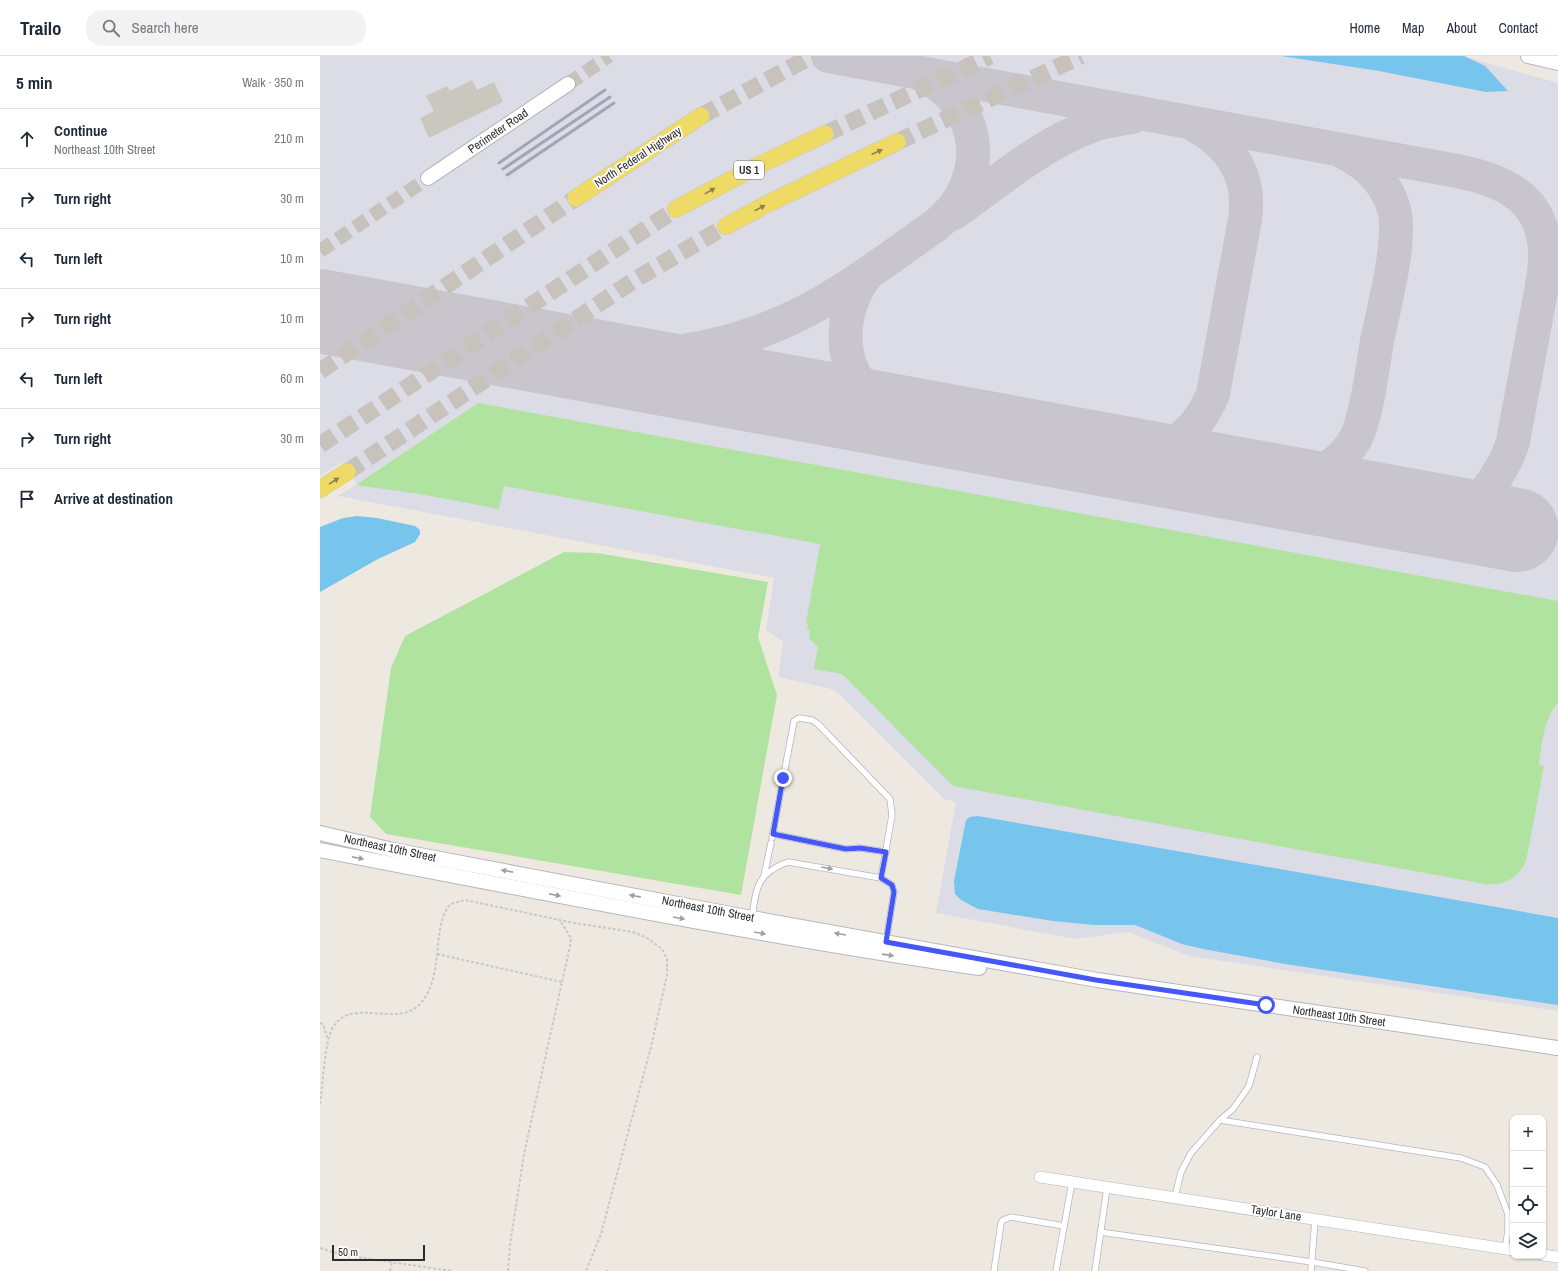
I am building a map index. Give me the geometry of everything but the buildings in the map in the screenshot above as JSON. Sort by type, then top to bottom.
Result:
[{"type":"main road","name":"North Federal Highway","points":[[576,198],[701,116]]},
{"type":"main road","name":"US 1","points":[[676,209],[757,166],[825,134]]},
{"type":"main road","points":[[726,226],[772,202],[897,142]]},
{"type":"main road","points":[[320,489],[347,472]]},
{"type":"street","points":[[1528,56],[1551,62],[1558,66]]},
{"type":"street","name":"Perimeter Road","points":[[428,178],[568,84]]},
{"type":"street","name":"Northeast 10th Street","points":[[320,833],[458,862],[752,918],[1096,980],[1558,1048]]},
{"type":"street","name":"Northeast 10th Street","points":[[320,850],[722,926],[902,957],[988,969],[1096,980]]},
{"type":"street","points":[[455,876],[458,862]]},
{"type":"street","points":[[722,926],[746,923],[752,918]]},
{"type":"street","name":"Taylor Lane","points":[[1040,1177],[1509,1250]]},
{"type":"street","points":[[1546,1255],[1558,1257]]},
{"type":"lane","points":[[764,877],[794,721],[800,718],[812,720],[818,724],[890,799],[892,814],[881,878]]},
{"type":"lane","points":[[772,839],[846,849],[860,848],[886,852]]},
{"type":"lane","points":[[752,918],[757,886],[764,877],[777,866],[788,862],[881,878],[892,885],[894,892],[886,942]]},
{"type":"lane","points":[[1175,1197],[1181,1172],[1191,1153],[1220,1120],[1233,1109],[1249,1086],[1257,1057]]},
{"type":"lane","points":[[1220,1120],[1461,1158],[1485,1168],[1497,1185],[1508,1214],[1509,1250]]},
{"type":"lane","points":[[1056,1271],[1072,1182]]},
{"type":"lane","points":[[1094,1271],[1107,1188]]},
{"type":"lane","points":[[994,1271],[1001,1223],[1003,1220],[1011,1217],[1064,1226]]},
{"type":"lane","points":[[1310,1271],[1312,1262],[1314,1220]]},
{"type":"lane","points":[[1100,1232],[1365,1271]]},
{"type":"path","points":[[320,1104],[328,1042],[333,1029],[340,1019],[361,1012],[398,1014],[410,1012],[415,1008],[427,994],[433,982],[443,916],[450,904],[465,900],[633,932],[647,938],[662,949],[667,959],[666,975],[652,1047],[600,1234],[586,1271]]},
{"type":"path","points":[[508,1271],[513,1216],[524,1154],[571,938],[559,919]]},
{"type":"path","points":[[437,954],[562,982]]},
{"type":"path","points":[[320,1023],[323,1024],[328,1042]]},
{"type":"path","points":[[320,1248],[343,1255],[452,1271]]},
{"type":"path","points":[[390,1271],[392,1262]]},
{"type":"shaded area","points":[[320,56],[1463,56],[1558,83],[1558,1011],[1189,956],[1128,932],[1075,939],[936,913],[956,802],[944,799],[835,690],[778,677],[783,642],[766,630],[774,578],[338,496],[357,484],[343,463],[340,463],[320,476]]},
{"type":"green space","points":[[478,403],[1558,601],[1558,703],[1549,717],[1542,741],[1539,765],[1544,766],[1526,861],[1519,872],[1510,880],[1499,884],[1485,884],[953,786],[842,674],[814,669],[818,647],[809,638],[810,630],[807,629],[808,624],[806,623],[820,544],[504,486],[499,509],[420,494],[356,485]]},
{"type":"green space","points":[[564,552],[597,553],[768,582],[758,637],[777,695],[741,895],[386,834],[370,817],[391,668],[405,636]]},
{"type":"water","points":[[1281,56],[1464,56],[1485,66],[1508,91],[1486,92],[1379,71]]},
{"type":"water","points":[[357,516],[377,518],[415,526],[420,530],[420,534],[415,542],[378,559],[320,592],[320,527],[343,518]]},
{"type":"water","points":[[978,816],[1558,918],[1558,1005],[1285,964],[1203,949],[1182,944],[1135,925],[1094,925],[1053,921],[978,909],[961,900],[955,894],[954,881],[966,820],[970,817]]},
{"type":"taxiway","points":[[828,56],[1457,171],[1476,175],[1493,181],[1508,188],[1521,197],[1531,209],[1539,223],[1544,240],[1544,276],[1513,442],[1498,474],[1464,520]]},
{"type":"taxiway","points":[[542,352],[598,356],[654,355],[691,350],[744,337],[779,324],[814,307],[868,274],[936,225],[953,208],[965,188],[972,167],[973,146],[969,125],[959,106],[943,89],[922,75]]},
{"type":"taxiway","points":[[954,213],[1020,165],[1054,143],[1096,124],[1132,117]]},
{"type":"taxiway","points":[[1098,453],[1136,453],[1152,451],[1168,446],[1181,438],[1193,427],[1204,412],[1213,394],[1245,219],[1245,189],[1236,163],[1228,152],[1206,132],[1193,124]]},
{"type":"taxiway","points":[[1249,481],[1296,480],[1328,468],[1338,460],[1353,443],[1362,420],[1388,293],[1394,256],[1396,222],[1391,200],[1375,175],[1360,162],[1343,152]]},
{"type":"taxiway","points":[[867,274],[851,303],[847,320],[847,353],[852,369],[860,383],[878,401],[896,411],[924,422]]},
{"type":"runway","points":[[320,311],[1517,530]]},
{"type":"tunnel","points":[[568,84],[609,56]]},
{"type":"tunnel","points":[[701,116],[812,56]]},
{"type":"tunnel","points":[[825,134],[990,56]]},
{"type":"tunnel","points":[[897,142],[1081,56]]},
{"type":"tunnel","points":[[320,251],[428,178]]},
{"type":"tunnel","points":[[320,371],[576,198]]},
{"type":"tunnel","points":[[320,445],[676,209]]},
{"type":"tunnel","points":[[347,472],[636,279],[726,226]]},
{"type":"railway","points":[[499,163],[605,90]]},
{"type":"railway","points":[[503,169],[610,97]]},
{"type":"railway","points":[[507,175],[614,103]]},
{"type":"route","points":[[783,778],[773,834],[846,849],[860,848],[886,852],[881,878],[892,885],[894,892],[886,942],[1096,980],[1266,1005]]}]
